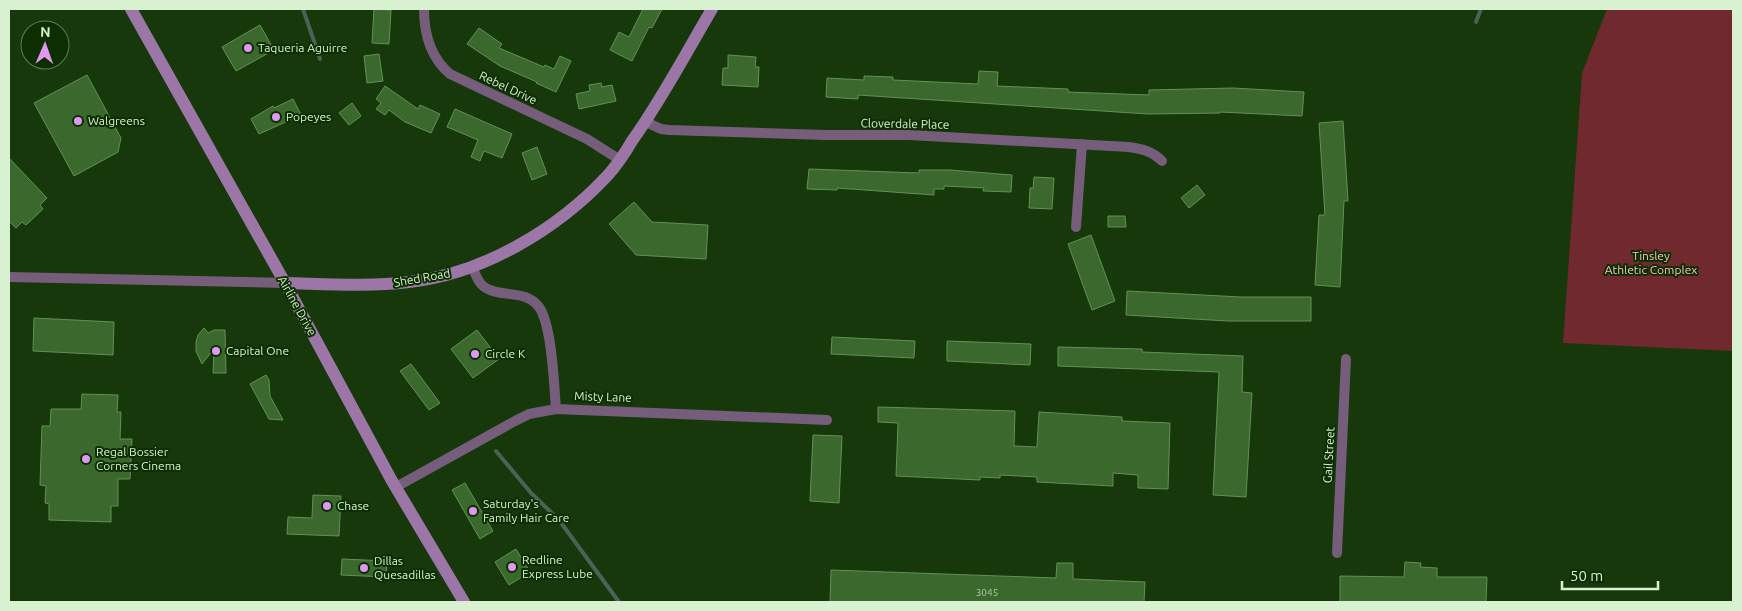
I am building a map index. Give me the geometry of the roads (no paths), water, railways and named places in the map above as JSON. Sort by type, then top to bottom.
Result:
[{"type":"main road","name":"Airline Drive","points":[[131,9],[285,283],[396,487],[464,602]]},
{"type":"main road","name":"Shed Road","points":[[285,283],[367,285],[411,282],[448,275],[511,250],[540,233],[568,212],[620,160],[646,122],[712,9]]},
{"type":"street","name":"Rebel Drive","points":[[424,9],[424,24],[428,44],[437,61],[450,74],[587,139],[620,160]]},
{"type":"street","name":"Cloverdale Place","points":[[646,122],[661,129],[669,130],[825,135],[891,134],[1138,148],[1153,153],[1162,161]]},
{"type":"street","points":[[1076,227],[1082,144]]},
{"type":"street","points":[[472,266],[482,286],[491,291],[525,296],[538,306],[546,323],[556,409]]},
{"type":"street","name":"Shed Road","points":[[9,277],[285,283]]},
{"type":"street","name":"Gail Street","points":[[1337,553],[1346,359]]},
{"type":"street","name":"Misty Lane","points":[[396,487],[529,414],[556,409],[581,408],[827,420]]},
{"type":"waterway","points":[[303,9],[320,59]]},
{"type":"waterway","points":[[1476,22],[1481,9]]},
{"type":"waterway","points":[[496,451],[531,493],[559,520],[619,602]]},
{"type":"place","name":"Taqueria Aguirre","points":[[248,48]]},
{"type":"place","name":"Popeyes","points":[[276,117]]},
{"type":"place","name":"Walgreens","points":[[78,121]]},
{"type":"place","name":"Capital One","points":[[216,351]]},
{"type":"place","name":"Circle K","points":[[475,354]]},
{"type":"place","name":"Regal Bossier Corners Cinema","points":[[86,459]]},
{"type":"place","name":"Chase","points":[[327,506]]},
{"type":"place","name":"Saturday's Family Hair Care","points":[[473,511]]},
{"type":"place","name":"Redline Express Lube","points":[[512,567]]},
{"type":"place","name":"Dillas Quesadillas","points":[[364,568]]},
{"type":"park label","name":"Tinsley Athletic Complex","points":[[1651,263]]}]
